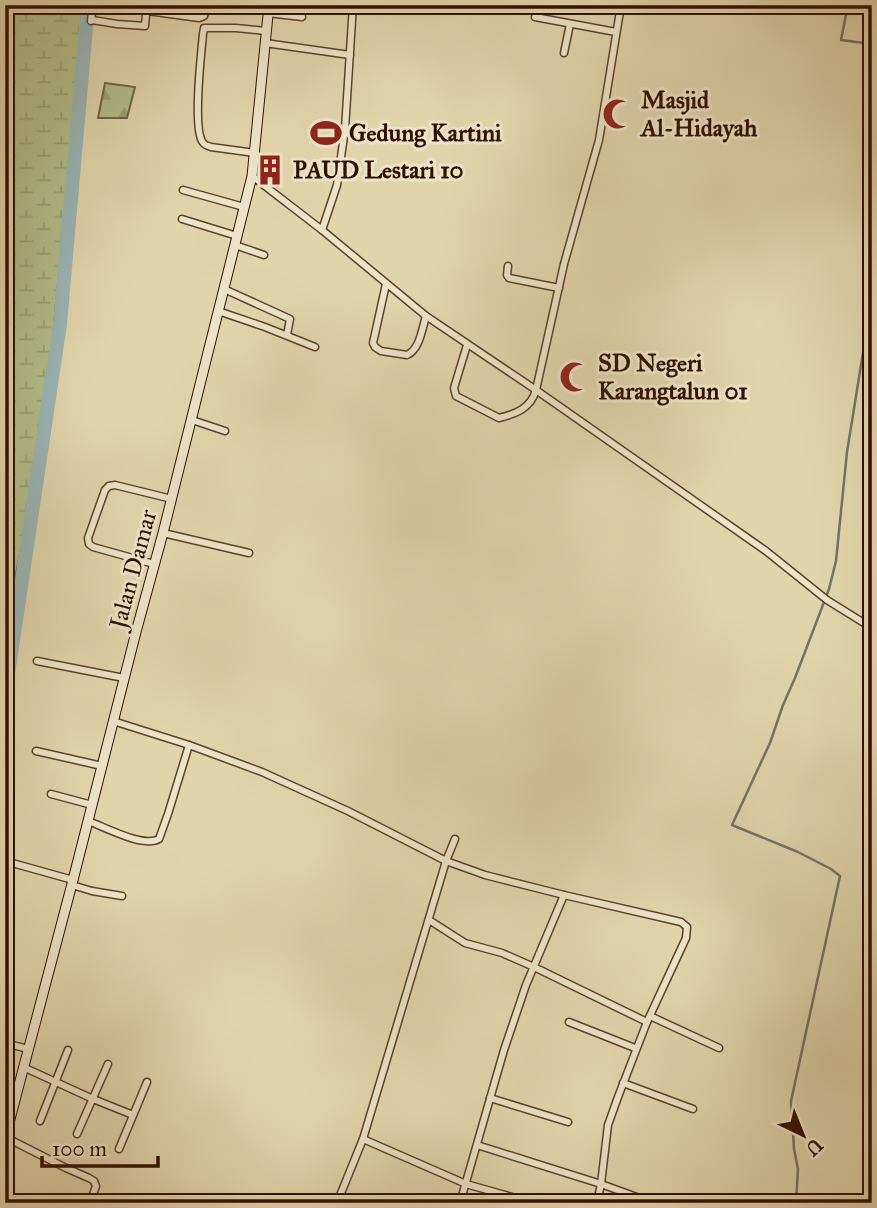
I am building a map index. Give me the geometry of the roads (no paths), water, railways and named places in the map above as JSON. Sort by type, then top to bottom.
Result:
[{"type":"street","points":[[93,5],[91,21],[117,24],[145,26],[148,11],[199,18],[204,16]]},
{"type":"street","points":[[207,5],[199,81],[198,129],[206,145],[255,153]]},
{"type":"street","points":[[322,230],[337,185],[345,130],[353,5]]},
{"type":"street","points":[[467,345],[454,394],[499,418],[530,405],[534,398],[559,288],[599,140],[621,5]]},
{"type":"street","points":[[268,9],[302,17]]},
{"type":"street","name":"Jalan Damar","points":[[5,1138],[172,499],[252,176],[268,9]]},
{"type":"street","points":[[535,17],[617,32]]},
{"type":"street","points":[[564,52],[570,24]]},
{"type":"street","points":[[204,28],[266,31]]},
{"type":"street","points":[[265,43],[350,55]]},
{"type":"street","points":[[345,130],[384,135]]},
{"type":"street","points":[[252,176],[426,316],[536,390],[766,551],[824,597],[872,628]]},
{"type":"street","points":[[183,190],[244,207]]},
{"type":"street","points":[[182,219],[264,255]]},
{"type":"street","points":[[508,266],[509,278],[559,288]]},
{"type":"street","points":[[386,284],[373,343],[375,348],[411,354],[416,348],[426,316]]},
{"type":"street","points":[[224,289],[290,319],[287,335]]},
{"type":"street","points":[[218,311],[315,346]]},
{"type":"street","points":[[192,420],[225,431]]},
{"type":"street","points":[[154,564],[93,547],[88,538],[105,490],[109,486],[115,485],[172,499]]},
{"type":"street","points":[[163,533],[249,553]]},
{"type":"street","points":[[37,661],[124,678]]},
{"type":"street","points":[[113,721],[188,745],[273,777],[348,811],[446,861],[485,875],[681,922],[687,928],[686,938],[635,1048],[608,1125],[597,1203]]},
{"type":"street","points":[[88,821],[144,841],[153,842],[159,839],[188,745]]},
{"type":"street","points":[[36,751],[102,766]]},
{"type":"street","points":[[51,794],[92,805]]},
{"type":"street","points":[[337,1203],[363,1139],[446,861],[455,839]]},
{"type":"street","points":[[5,861],[92,891],[122,896]]},
{"type":"street","points":[[460,1203],[504,1051],[534,967],[564,895]]},
{"type":"street","points":[[429,920],[465,943],[502,953],[719,1048]]},
{"type":"street","points":[[569,1022],[635,1048]]},
{"type":"street","points":[[5,1043],[28,1049]]},
{"type":"street","points":[[40,1121],[68,1050]]},
{"type":"street","points":[[77,1134],[107,1064]]},
{"type":"street","points":[[23,1067],[134,1115]]},
{"type":"street","points":[[119,1149],[147,1082]]},
{"type":"street","points":[[623,1083],[693,1109]]},
{"type":"street","points":[[491,1098],[568,1122]]},
{"type":"street","points":[[5,1138],[91,1179],[96,1186],[90,1203]]},
{"type":"street","points":[[363,1139],[466,1184],[533,1203]]},
{"type":"street","points":[[477,1145],[653,1203]]},
{"type":"waterway","points":[[5,694],[60,324],[88,5]]},
{"type":"waterway","points":[[848,5],[841,40],[872,44]]},
{"type":"waterway","points":[[872,127],[863,164],[872,165]]},
{"type":"waterway","points":[[796,1203],[798,1169],[791,1101],[840,876],[798,852],[732,825],[770,743],[829,589],[836,561],[847,452],[872,297]]},
{"type":"place","name":"Masjid Al-Hidayah","points":[[618,114]]},
{"type":"place","name":"Gedung Kartini","points":[[326,133]]},
{"type":"place","name":"PAUD Lestari 10","points":[[270,170]]},
{"type":"place","name":"SD Negeri Karangtalun 01","points":[[575,377]]}]
